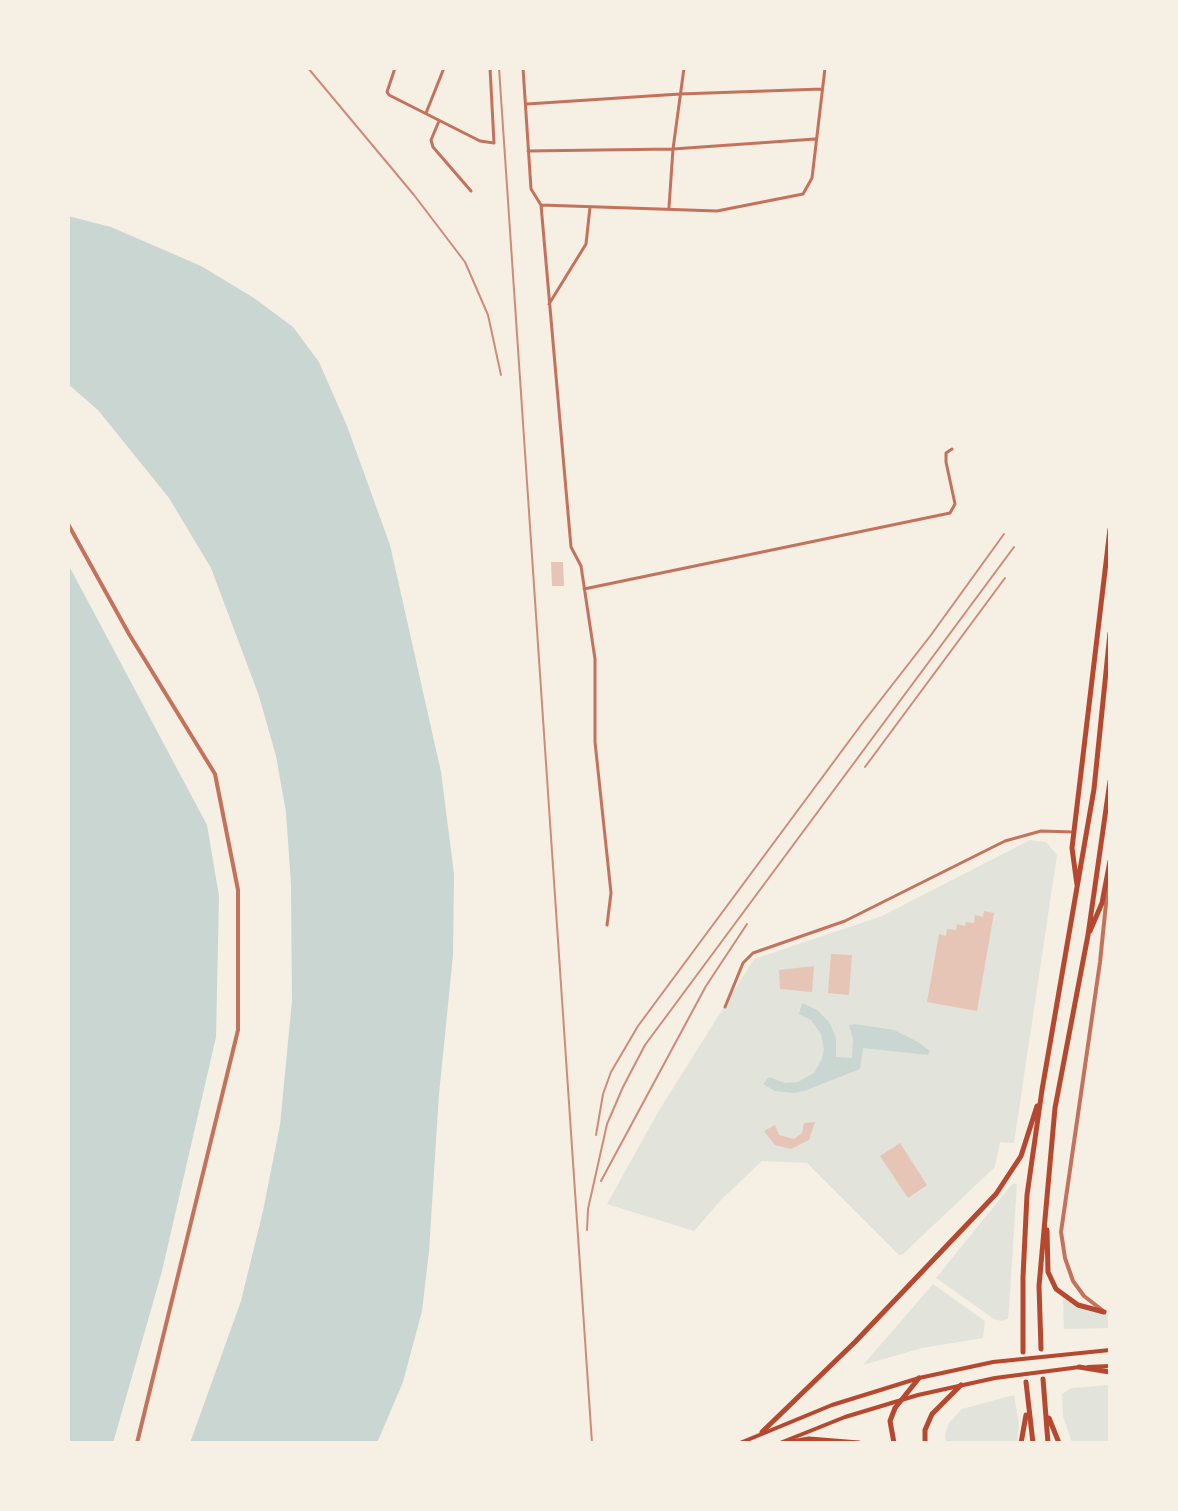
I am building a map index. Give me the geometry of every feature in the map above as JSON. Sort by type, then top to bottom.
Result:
[{"type":"highway","points":[[1077,887],[1072,857],[1074,832],[1110,529]]},
{"type":"highway","points":[[1023,1352],[1027,1195],[1094,789],[1110,633]]},
{"type":"highway","points":[[1041,1349],[1039,1286],[1055,1108],[1088,935],[1110,781]]},
{"type":"highway","points":[[1088,935],[1102,903],[1110,861]]},
{"type":"highway","points":[[762,1432],[855,1342],[996,1194],[1021,1156],[1042,1090]]},
{"type":"highway","points":[[1046,1209],[1051,1280],[1064,1297],[1078,1305],[1107,1312]]},
{"type":"highway","points":[[1079,1367],[1110,1372]]},
{"type":"highway","points":[[894,1443],[890,1421],[901,1400],[919,1378]]},
{"type":"highway","points":[[1043,1379],[1048,1443]]},
{"type":"highway","points":[[1026,1382],[1033,1443]]},
{"type":"highway","points":[[925,1443],[925,1430],[932,1414],[961,1385]]},
{"type":"highway","points":[[1021,1443],[1028,1406]]},
{"type":"highway","points":[[1045,1406],[1059,1443]]},
{"type":"highway","points":[[783,1443],[809,1439],[859,1443]]},
{"type":"main road","points":[[740,1443],[832,1405],[919,1378],[993,1362],[1110,1350]]},
{"type":"main road","points":[[783,1443],[826,1424],[961,1385],[1070,1368],[1110,1366]]},
{"type":"street","points":[[395,68],[388,94],[480,141],[494,143],[490,68]]},
{"type":"street","points":[[426,114],[444,68]]},
{"type":"street","points":[[523,68],[531,189],[541,205],[571,547],[581,566],[595,659],[595,742],[611,893],[607,925]]},
{"type":"street","points":[[669,208],[684,68]]},
{"type":"street","points":[[541,205],[717,211],[803,194],[812,178],[825,68]]},
{"type":"street","points":[[526,104],[822,89]]},
{"type":"street","points":[[439,121],[431,140],[433,147],[471,191]]},
{"type":"street","points":[[528,151],[673,149],[815,139]]},
{"type":"street","points":[[549,304],[586,244],[590,207]]},
{"type":"street","points":[[584,589],[947,514],[955,504],[946,462],[946,453],[952,449]]},
{"type":"street","points":[[68,524],[129,634],[215,774],[238,890],[238,1030],[137,1443]]},
{"type":"street","points":[[725,1007],[743,963],[753,953],[845,921],[1005,841],[1041,831],[1074,832]]},
{"type":"street","points":[[1107,1312],[1084,1296],[1073,1281],[1061,1232],[1100,962],[1110,861]]},
{"type":"shaded area","points":[[68,216],[111,227],[201,266],[254,298],[293,327],[319,362],[347,426],[390,545],[441,772],[454,874],[453,955],[422,1311],[403,1382],[377,1443],[190,1443],[241,1301],[280,1125],[292,1001],[291,884],[286,812],[276,756],[259,696],[211,568],[169,498],[98,410],[68,384]]},
{"type":"shaded area","points":[[68,564],[207,825],[219,896],[216,1037],[162,1271],[113,1443],[68,1443]]},
{"type":"shaded area","points":[[1030,840],[1046,842],[1057,855],[1014,1143],[1000,1142],[995,1167],[903,1254],[899,1255],[807,1163],[762,1161],[694,1231],[607,1204],[658,1112],[754,959],[882,916]]},
{"type":"shaded area","points":[[802,1003],[817,1010],[829,1022],[836,1038],[836,1057],[852,1058],[853,1039],[849,1025],[855,1024],[894,1030],[930,1051],[928,1055],[863,1048],[860,1069],[804,1091],[775,1091],[763,1084],[769,1077],[785,1083],[798,1082],[814,1073],[822,1059],[821,1034],[811,1020],[799,1014]]},
{"type":"shaded area","points":[[1012,1184],[1017,1184],[1009,1308],[1008,1319],[1001,1321],[936,1278]]},
{"type":"shaded area","points":[[933,1284],[985,1321],[983,1338],[922,1348],[863,1365]]},
{"type":"shaded area","points":[[1063,1298],[1087,1310],[1110,1315],[1110,1328],[1064,1329]]},
{"type":"shaded area","points":[[1110,1385],[1110,1443],[1072,1443],[1063,1416],[1062,1394],[1071,1388]]},
{"type":"shaded area","points":[[1014,1395],[1019,1423],[1017,1443],[946,1443],[949,1423],[962,1409]]},
{"type":"building","points":[[551,562],[563,562],[564,586],[552,586]]},
{"type":"building","points":[[984,911],[994,913],[977,1011],[927,1002],[939,934],[946,936],[947,929],[956,930],[957,924],[965,926],[966,922],[974,923],[975,915],[983,917]]},
{"type":"building","points":[[831,954],[852,955],[849,995],[828,993]]},
{"type":"building","points":[[814,966],[812,992],[780,989],[779,970]]},
{"type":"building","points":[[815,1122],[809,1140],[791,1149],[775,1145],[764,1131],[775,1125],[779,1135],[794,1139],[802,1133],[804,1123]]},
{"type":"building","points":[[900,1143],[927,1185],[908,1198],[880,1156]]},
{"type":"railway","points":[[308,68],[414,195],[465,262],[488,315],[501,375]]},
{"type":"railway","points":[[499,68],[592,1443]]},
{"type":"railway","points":[[596,1135],[603,1094],[611,1072],[638,1026],[1004,534]]},
{"type":"railway","points":[[587,1230],[588,1209],[607,1124],[645,1045],[1014,547]]},
{"type":"railway","points":[[865,767],[1005,578]]},
{"type":"railway","points":[[601,1181],[706,986],[747,924]]}]
